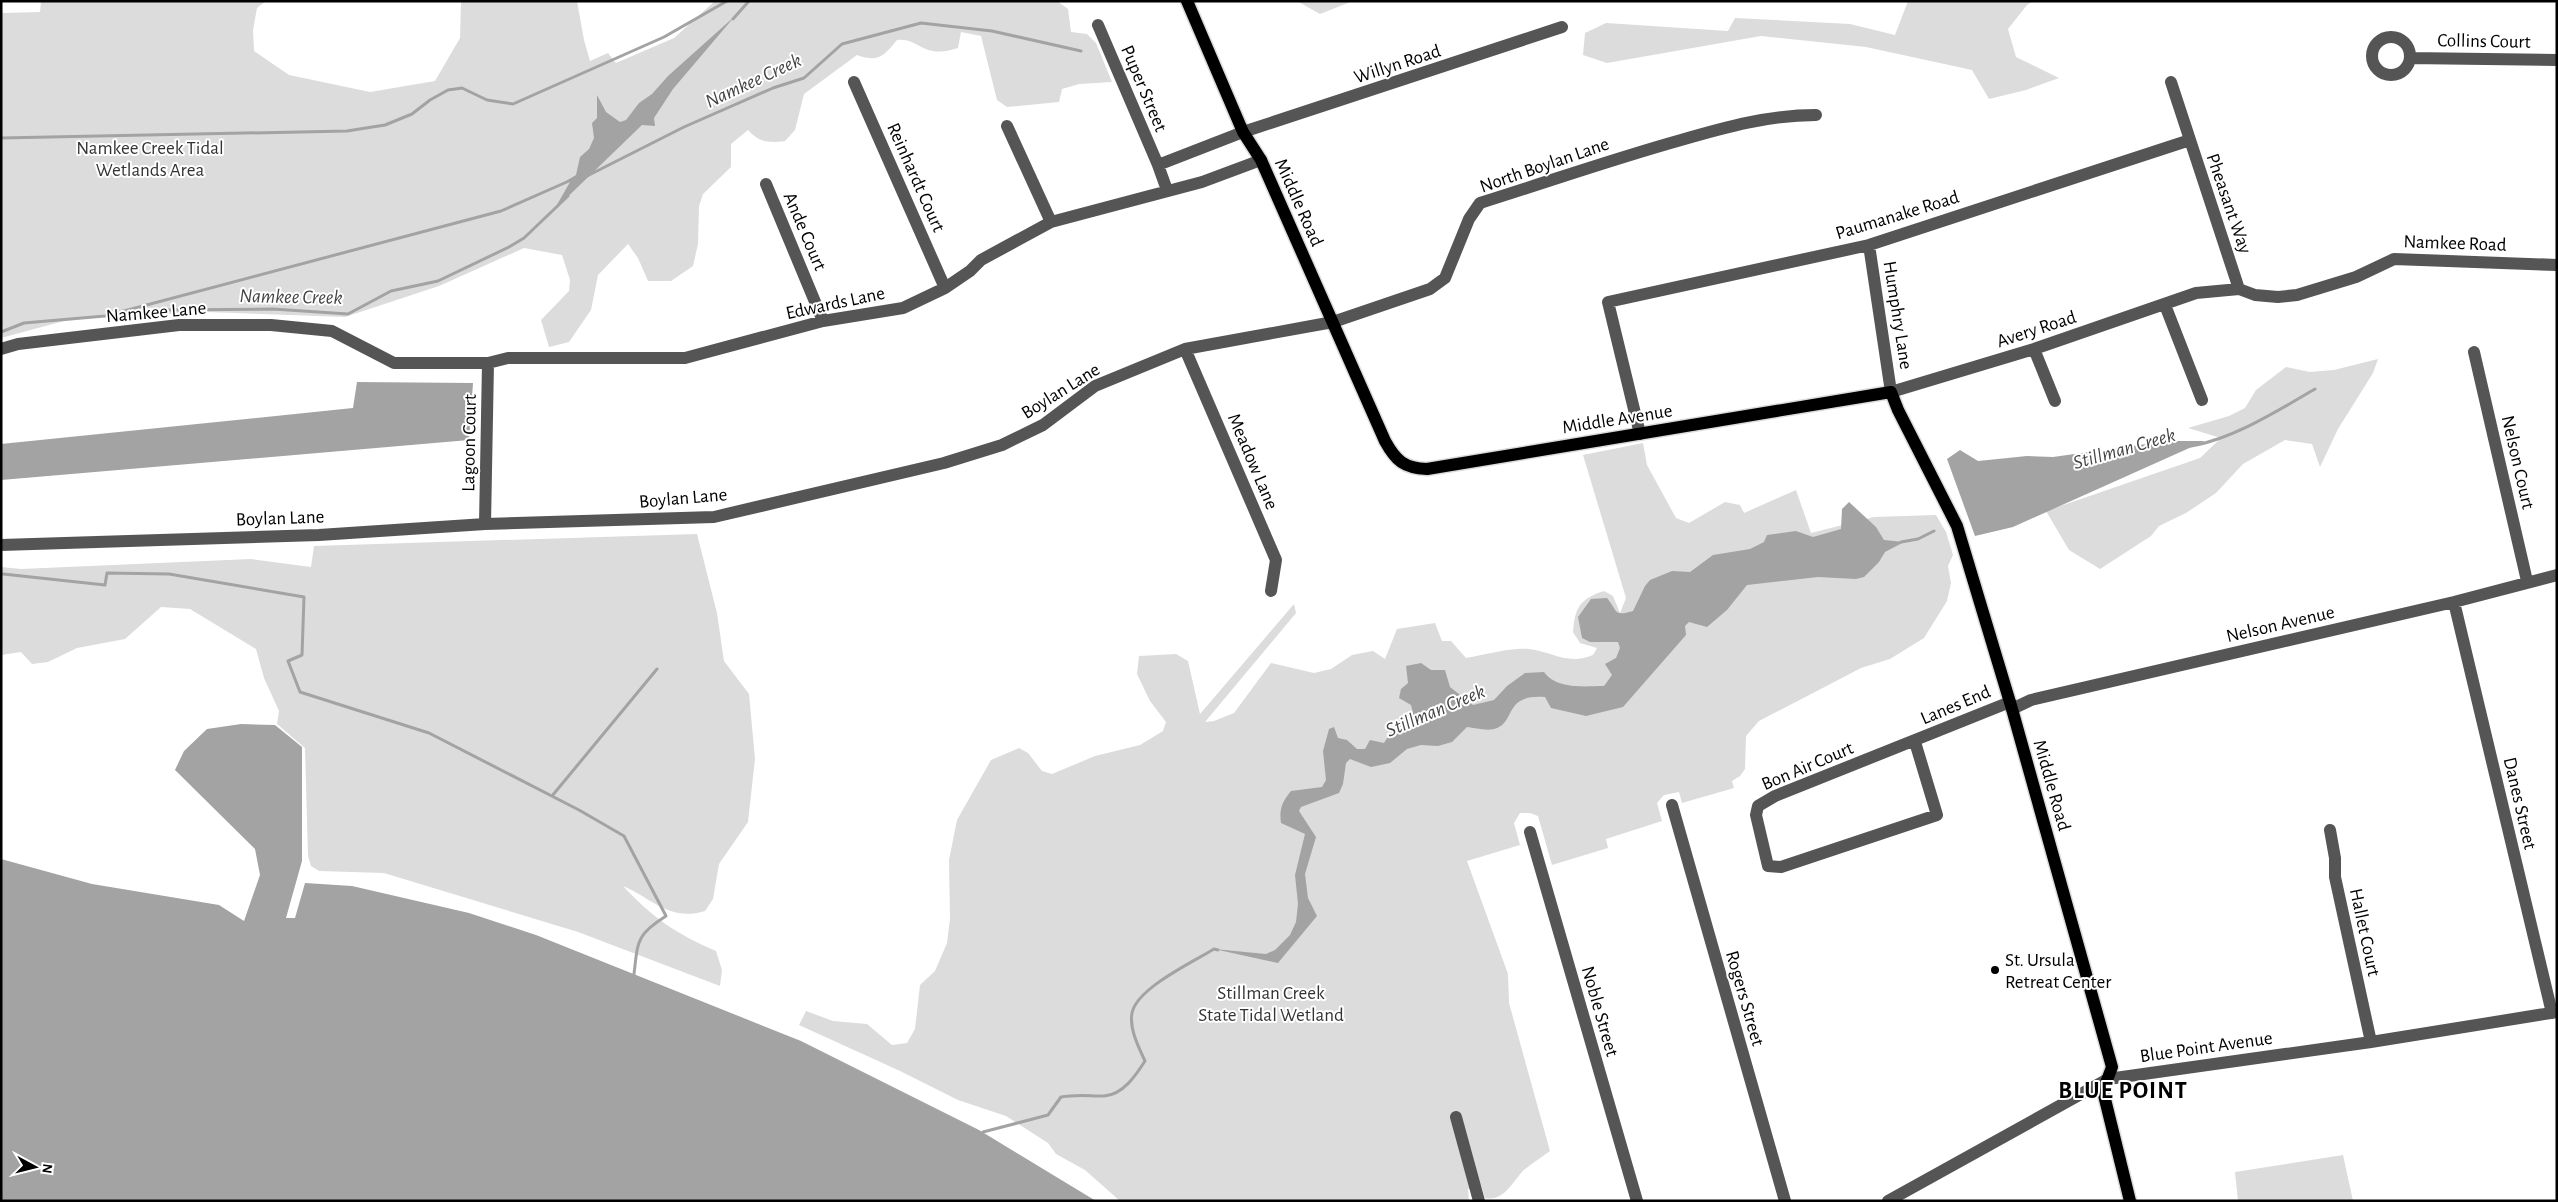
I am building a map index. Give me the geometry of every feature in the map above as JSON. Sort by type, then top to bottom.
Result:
[{"type":"main road","name":"Middle Road","points":[[1187,1],[1242,132],[1261,160],[1376,420]]},
{"type":"main road","name":"Middle Road","points":[[1891,392],[1898,410],[1957,526],[2011,705],[2112,1067],[2103,1091],[2130,1201]]},
{"type":"main road","name":"Middle Avenue","points":[[1376,420],[1397,461],[1414,468],[1427,469],[1891,392]]},
{"type":"street","name":"Puper Street","points":[[1098,25],[1158,165]]},
{"type":"street","name":"Willyn Road","points":[[1158,165],[1242,132],[1562,27]]},
{"type":"street","name":"Collins Court","points":[[2410,58],[2557,60]]},
{"type":"street","name":"Reinhardt Court","points":[[854,82],[945,288]]},
{"type":"street","name":"Pheasant Way","points":[[2171,82],[2239,289]]},
{"type":"street","name":"North Boylan Lane","points":[[1333,322],[1430,290],[1445,278],[1469,219],[1480,204],[1641,151],[1722,128],[1773,116],[1816,115]]},
{"type":"street","points":[[1007,126],[1051,222]]},
{"type":"street","name":"Paumanake Road","points":[[1640,434],[1608,302],[1869,245],[2190,140]]},
{"type":"street","name":"Edwards Lane","points":[[488,363],[508,358],[685,358],[823,321],[903,308],[945,288],[970,271],[982,260],[1051,222],[1202,182],[1261,160]]},
{"type":"street","points":[[1158,165],[1166,190]]},
{"type":"street","name":"Ande Court","points":[[766,184],[823,321]]},
{"type":"street","name":"Humphry Lane","points":[[1869,245],[1891,392]]},
{"type":"street","name":"Namkee Road","points":[[2239,289],[2255,295],[2278,297],[2297,295],[2356,278],[2394,259],[2557,264]]},
{"type":"street","name":"Avery Road","points":[[1891,392],[2034,349],[2191,295],[2239,289]]},
{"type":"street","points":[[2165,305],[2202,400]]},
{"type":"street","name":"Boylan Lane","points":[[1,545],[319,535],[485,524],[714,517],[944,463],[1006,443],[1043,424],[1095,386],[1185,349],[1333,322]]},
{"type":"street","name":"Namkee Lane","points":[[1,349],[18,344],[179,325],[271,325],[332,331],[394,363],[488,363]]},
{"type":"street","name":"Meadow Lane","points":[[1185,349],[1276,560],[1271,591]]},
{"type":"street","points":[[2034,349],[2055,401]]},
{"type":"street","name":"Nelson Court","points":[[2474,352],[2527,582]]},
{"type":"street","name":"Lagoon Court","points":[[485,524],[488,363]]},
{"type":"street","name":"Nelson Avenue","points":[[2011,705],[2454,602],[2557,575]]},
{"type":"street","name":"Danes Street","points":[[2454,602],[2554,1012]]},
{"type":"street","name":"Lanes End","points":[[1915,742],[2011,705]]},
{"type":"street","name":"Bon Air Court","points":[[1915,742],[1937,815],[1781,867],[1768,866],[1756,815],[1758,806],[1775,796],[1915,742]]},
{"type":"street","name":"Rogers Street","points":[[1672,805],[1785,1201]]},
{"type":"street","name":"Hallet Court","points":[[2330,830],[2335,858],[2335,877],[2371,1042]]},
{"type":"street","name":"Noble Street","points":[[1530,832],[1637,1201]]},
{"type":"street","name":"Blue Point Avenue","points":[[1888,1201],[2108,1079],[2371,1042],[2554,1012]]},
{"type":"street","points":[[1456,1117],[1479,1201]]},
{"type":"green space","name":"Namkee Creek Tidal Wetlands Area","points":[[41,1],[266,1],[257,8],[253,30],[254,51],[289,75],[370,92],[435,81],[460,38],[461,1],[577,1],[590,61],[608,53],[616,63],[674,38],[715,1],[1057,1],[1068,9],[1071,32],[1087,34],[1096,43],[1112,82],[1079,84],[1062,89],[1059,102],[1007,107],[997,100],[981,36],[961,32],[958,48],[946,51],[929,50],[911,42],[897,40],[884,54],[875,58],[857,55],[804,94],[795,130],[785,141],[760,140],[748,130],[731,144],[731,167],[703,194],[699,206],[698,244],[693,266],[671,281],[648,281],[638,258],[628,244],[598,275],[591,310],[569,342],[549,347],[541,320],[569,291],[570,280],[562,255],[524,248],[439,286],[345,317],[206,312],[81,318],[1,338],[1,8],[3,13],[40,12]]},
{"type":"green space","points":[[1297,1],[1353,1],[1320,14]]},
{"type":"green space","points":[[1908,1],[2033,1],[2027,5],[2008,29],[2016,57],[2059,78],[2026,90],[1989,99],[1972,70],[1866,47],[1761,36],[1607,63],[1583,55],[1585,33],[1606,23],[1728,31],[1735,18],[1850,24],[1895,35]]},
{"type":"green space","points":[[2378,359],[2373,373],[2338,429],[2320,467],[2312,444],[2285,440],[2243,464],[2216,493],[2186,513],[2159,526],[2151,536],[2100,569],[2069,550],[2046,511],[2200,458],[2221,438],[2188,428],[2229,416],[2245,408],[2256,390],[2286,367],[2310,372],[2334,370]]},
{"type":"green space","name":"Stillman Creek State Tidal Wetland","points":[[1643,443],[1647,465],[1676,518],[1689,523],[1725,502],[1740,505],[1744,513],[1796,490],[1811,533],[1874,517],[1936,515],[1946,532],[1953,555],[1948,566],[1951,583],[1947,601],[1924,638],[1890,659],[1861,668],[1759,721],[1746,736],[1745,769],[1740,776],[1732,781],[1734,788],[1682,803],[1679,792],[1664,795],[1657,803],[1662,821],[1606,839],[1608,848],[1552,865],[1538,816],[1530,813],[1520,813],[1514,823],[1520,845],[1467,861],[1508,974],[1509,1003],[1550,1151],[1524,1170],[1503,1194],[1497,1197],[1485,1198],[1481,1185],[1468,1189],[1469,1201],[1120,1201],[1085,1170],[1056,1154],[1048,1143],[1006,1116],[958,1100],[799,1025],[806,1011],[833,1021],[867,1024],[892,1045],[907,1043],[915,1029],[920,985],[935,971],[947,943],[950,919],[949,860],[957,820],[991,760],[1019,748],[1028,753],[1042,771],[1052,774],[1095,756],[1140,745],[1163,731],[1166,722],[1150,701],[1137,674],[1139,656],[1176,654],[1188,661],[1200,714],[1294,604],[1296,613],[1205,722],[1214,721],[1234,713],[1271,663],[1314,673],[1331,669],[1352,655],[1373,651],[1385,659],[1397,629],[1435,623],[1442,641],[1451,641],[1466,658],[1506,650],[1522,649],[1536,650],[1560,657],[1576,659],[1593,655],[1597,648],[1580,643],[1573,632],[1577,611],[1589,597],[1604,591],[1613,596],[1620,613],[1626,598],[1583,455]]},
{"type":"green space","points":[[697,534],[717,613],[724,661],[749,694],[755,759],[748,822],[719,864],[713,899],[705,911],[692,914],[671,911],[623,886],[645,908],[666,924],[716,951],[722,970],[720,986],[578,932],[384,873],[319,871],[311,866],[308,856],[305,748],[277,724],[279,711],[264,678],[256,649],[190,609],[161,607],[125,639],[77,648],[48,662],[32,664],[21,652],[1,655],[1,567],[21,569],[251,559],[311,567],[314,546]]},
{"type":"green space","points":[[2343,1155],[2353,1201],[2238,1201],[2235,1172]]},
{"type":"water","points":[[735,16],[673,89],[654,118],[655,126],[642,125],[554,210],[570,182],[566,181],[576,175],[580,157],[589,149],[594,138],[592,123],[597,118],[597,95],[606,112],[620,122],[626,120],[639,103],[652,94],[668,76]]},
{"type":"water","points":[[357,382],[473,383],[469,440],[1,480],[1,444],[353,408]]},
{"type":"water","points":[[2168,441],[2205,441],[2013,527],[1975,536],[1947,459],[1960,450],[1978,461],[2027,456],[2053,457]]},
{"type":"water","points":[[1849,502],[1876,527],[1884,540],[1904,542],[1885,552],[1879,562],[1864,577],[1856,579],[1818,577],[1747,585],[1727,610],[1707,627],[1689,622],[1685,626],[1686,635],[1623,707],[1586,716],[1551,708],[1545,697],[1531,697],[1516,704],[1506,721],[1494,729],[1484,730],[1467,727],[1452,742],[1438,746],[1421,745],[1407,749],[1390,763],[1371,767],[1350,759],[1346,763],[1343,784],[1339,793],[1301,807],[1299,811],[1316,837],[1305,874],[1308,898],[1317,916],[1278,963],[1214,949],[1266,954],[1275,950],[1290,935],[1296,922],[1298,904],[1295,875],[1305,834],[1281,823],[1280,814],[1283,802],[1291,791],[1322,787],[1326,780],[1323,751],[1329,729],[1334,727],[1338,738],[1347,740],[1357,749],[1365,749],[1370,740],[1384,743],[1400,718],[1413,713],[1411,705],[1399,698],[1401,689],[1408,683],[1406,666],[1421,663],[1431,670],[1445,670],[1450,687],[1473,705],[1494,700],[1507,686],[1525,673],[1544,672],[1556,682],[1572,686],[1604,686],[1612,675],[1605,664],[1616,658],[1620,648],[1618,642],[1590,642],[1582,638],[1578,617],[1591,599],[1607,598],[1619,613],[1633,611],[1650,580],[1672,571],[1690,572],[1713,555],[1750,549],[1764,542],[1767,535],[1796,531],[1813,537],[1841,529],[1842,509]]},
{"type":"water","points":[[241,724],[275,725],[302,747],[302,861],[286,918],[295,918],[305,883],[352,886],[469,913],[536,935],[801,1041],[979,1130],[1096,1201],[1,1201],[1,859],[92,884],[219,905],[244,921],[260,875],[255,849],[175,770],[184,751],[207,729]]},
{"type":"waterway","points":[[1,138],[347,131],[385,125],[412,114],[430,100],[448,90],[462,88],[487,100],[513,104],[664,37],[727,1]]},
{"type":"waterway","name":"Namkee Creek","points":[[733,19],[749,1]]},
{"type":"waterway","name":"Namkee Creek","points":[[587,176],[684,127],[773,88],[804,78],[842,44],[921,23],[992,31],[1081,51]]},
{"type":"waterway","name":"Namkee Creek","points":[[105,316],[501,211],[569,181]]},
{"type":"waterway","name":"Namkee Creek","points":[[114,315],[166,310],[273,309],[348,314],[391,291],[438,281],[509,247],[524,238],[568,196]]},
{"type":"waterway","name":"Namkee Creek","points":[[1,332],[24,323],[105,316]]},
{"type":"waterway","name":"Stillman Creek","points":[[2191,446],[2223,437],[2239,430],[2315,389]]},
{"type":"waterway","name":"Stillman Creek","points":[[1901,542],[1918,539],[1934,531]]},
{"type":"waterway","points":[[3,574],[105,585],[107,573],[169,574],[304,597],[302,655],[288,661],[300,692],[429,733],[579,810],[624,836],[666,916],[649,928],[640,940],[636,954],[634,974]]},
{"type":"waterway","points":[[552,796],[657,669]]},
{"type":"waterway","name":"Stillman Creek","points":[[983,1132],[1048,1115],[1061,1097],[1111,1095],[1123,1088],[1145,1061],[1135,1038],[1131,1019],[1136,1004],[1144,994],[1167,976],[1214,949],[1218,950]]},
{"type":"place","name":"St. Ursula Retreat Center","points":[[1995,970]]},
{"type":"district","name":"BLUE POINT","points":[[2123,1090]]}]
